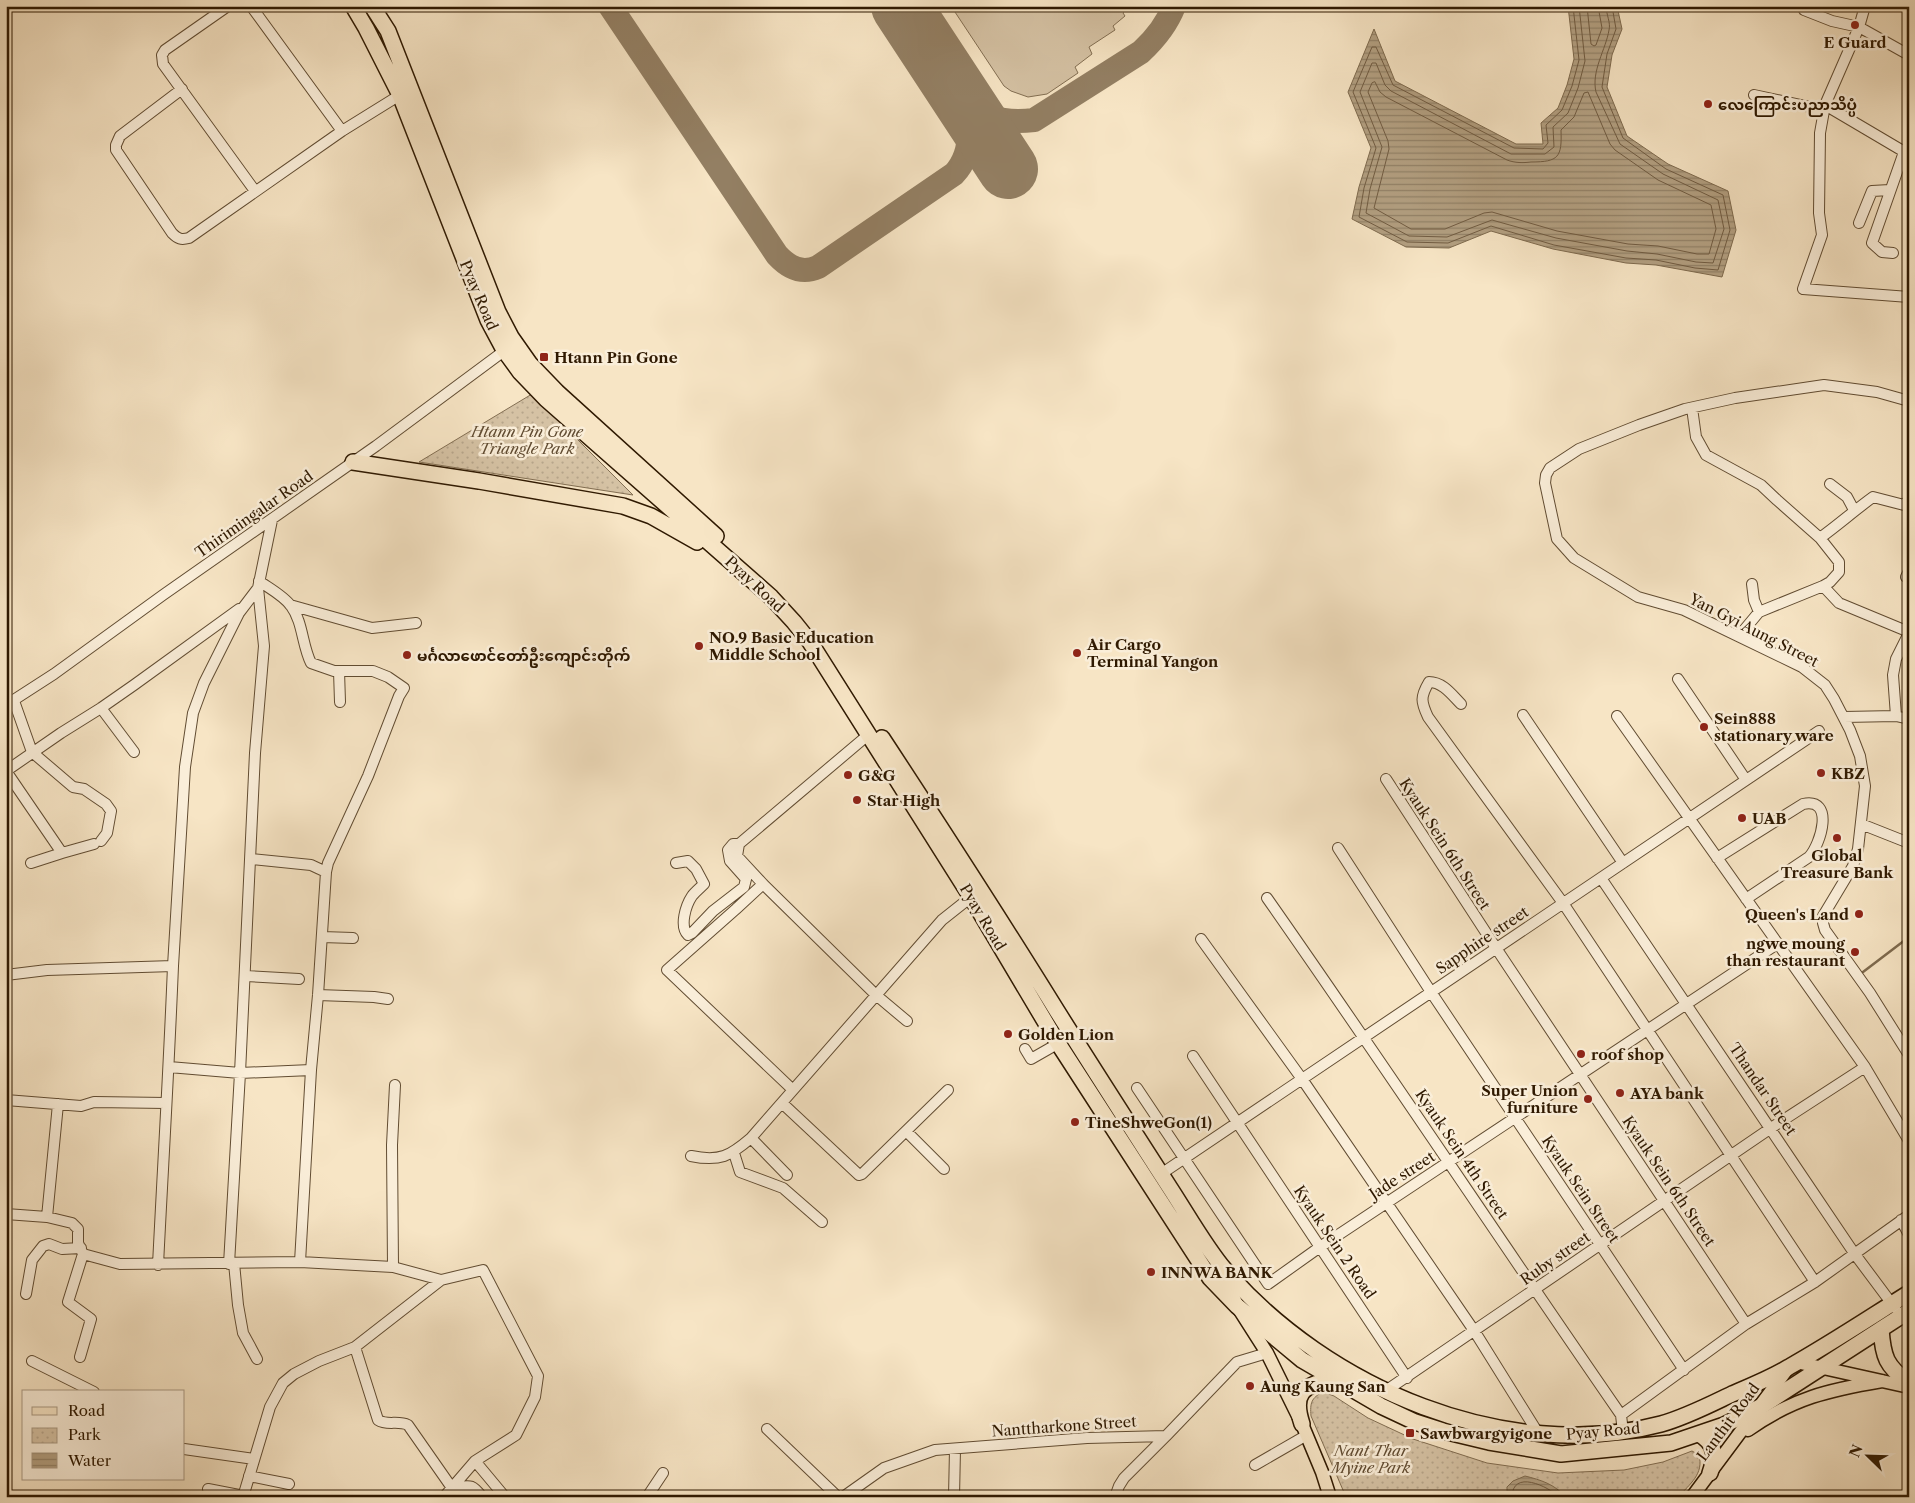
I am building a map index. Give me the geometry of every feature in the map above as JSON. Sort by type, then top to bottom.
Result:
[{"type":"highway","name":"Pyay Road","points":[[353,6],[400,95],[488,320],[509,346],[530,364],[557,392],[777,592],[812,632],[984,894],[1109,1094],[1223,1268],[1253,1300],[1302,1360],[1388,1390],[1410,1402],[1450,1416],[1490,1426],[1538,1433],[1623,1432],[1661,1424],[1688,1415],[1793,1365],[1900,1310]]},
{"type":"highway","name":"Pyay Road","points":[[372,6],[388,31],[520,372],[546,399],[771,597],[810,642],[971,897],[1059,1043],[1210,1278],[1238,1306],[1280,1333]]},
{"type":"highway","points":[[353,462],[479,481],[623,506],[651,516],[728,559]]},
{"type":"highway","name":"Pyay Road","points":[[1334,1372],[1381,1406],[1415,1422],[1489,1442],[1561,1454],[1671,1443],[1724,1425],[1762,1406],[1882,1329],[1900,1310],[1909,1293]]},
{"type":"highway","points":[[1882,1329],[1882,1347],[1886,1360],[1894,1372],[1909,1383]]},
{"type":"highway","points":[[1304,1429],[1297,1409],[1299,1397],[1308,1386],[1334,1372]]},
{"type":"highway","points":[[1699,1434],[1708,1440],[1714,1453],[1714,1463],[1710,1473]]},
{"type":"main road","name":"Pyay Road","points":[[1223,1268],[1238,1306]]},
{"type":"main road","points":[[1238,1306],[1266,1351],[1304,1429],[1330,1497]]},
{"type":"main road","points":[[1266,1351],[1280,1333]]},
{"type":"main road","points":[[1793,1365],[1820,1368],[1909,1387]]},
{"type":"main road","name":"Lanthit Road","points":[[1692,1497],[1793,1365]]},
{"type":"main road","points":[[1739,1435],[1757,1423],[1803,1399],[1843,1388],[1882,1381]]},
{"type":"street","points":[[228,6],[165,50],[162,55],[163,64],[255,190]]},
{"type":"street","points":[[251,6],[342,131]]},
{"type":"street","points":[[1865,6],[1859,27],[1824,108],[1820,133],[1819,213],[1822,235],[1803,290],[1909,297]]},
{"type":"street","points":[[1804,10],[1832,21],[1859,27],[1909,55]]},
{"type":"street","points":[[182,90],[120,136],[116,145],[116,150],[172,233],[182,240],[188,238],[342,131],[400,95]]},
{"type":"street","points":[[1754,95],[1824,108],[1906,153],[1890,190],[1872,243],[1882,252],[1893,253]]},
{"type":"street","points":[[1859,223],[1872,190],[1890,190]]},
{"type":"street","name":"Thirimingalar Road","points":[[10,703],[272,520],[509,346]]},
{"type":"street","name":"Yan Gyi Aung Street","points":[[1909,401],[1877,392],[1824,384],[1761,392],[1692,408],[1639,425],[1579,449],[1550,468],[1546,475],[1545,483],[1557,539],[1574,558],[1638,597],[1684,610],[1802,667],[1825,685],[1844,717],[1860,756],[1864,770],[1865,786],[1858,849],[1853,866],[1823,916],[1823,923],[1825,930],[1870,993],[1909,1055]]},
{"type":"street","points":[[1692,408],[1696,437],[1706,455],[1761,485],[1820,538],[1839,562],[1839,572],[1823,586],[1759,612],[1739,636]]},
{"type":"street","points":[[1830,484],[1847,497],[1854,510]]},
{"type":"street","points":[[1820,538],[1873,497],[1904,506],[1909,500]]},
{"type":"street","points":[[257,1359],[243,1333],[232,1263],[255,753],[264,646],[258,585],[272,520]]},
{"type":"street","points":[[1909,571],[1906,577],[1909,578]]},
{"type":"street","points":[[1752,584],[1754,600],[1759,612]]},
{"type":"street","points":[[158,1265],[185,767],[193,713],[204,683],[245,604],[258,585]]},
{"type":"street","points":[[258,585],[290,605],[372,628],[416,623]]},
{"type":"street","points":[[1823,586],[1840,603],[1909,632],[1896,659],[1893,676],[1896,716]]},
{"type":"street","points":[[62,853],[6,771],[32,752],[102,708],[245,604]]},
{"type":"street","points":[[290,605],[298,622],[306,653],[311,663],[334,671],[373,671],[388,677],[404,688],[399,696],[368,776],[328,863],[326,872],[311,1070],[300,1262]]},
{"type":"street","points":[[339,670],[340,702]]},
{"type":"street","points":[[1678,679],[1746,780]]},
{"type":"street","points":[[1461,704],[1442,685],[1434,682],[1429,682],[1423,692],[1422,704],[1428,717],[1563,903],[1815,1282]]},
{"type":"street","points":[[10,703],[32,752],[73,788],[84,789],[106,804],[111,811],[107,833],[98,842],[31,863]]},
{"type":"street","points":[[102,708],[134,752]]},
{"type":"street","points":[[1523,715],[1623,863]]},
{"type":"street","points":[[1617,716],[1865,1068],[1909,1141]]},
{"type":"street","points":[[1844,717],[1896,716],[1909,719]]},
{"type":"street","name":"Sapphire street","points":[[1161,1174],[1819,731]]},
{"type":"street","points":[[676,862],[688,861],[696,869],[704,884],[692,896],[689,905],[683,925],[684,931],[688,935],[713,911],[744,887],[746,879],[730,861],[728,850],[733,844],[739,844],[868,735]]},
{"type":"street","name":"Kyauk Sein 6th Street","points":[[1386,779],[1746,1324]]},
{"type":"street","points":[[1717,858],[1803,804],[1813,804],[1821,811],[1823,817],[1822,832],[1814,851],[1746,899]]},
{"type":"street","points":[[1861,824],[1909,843]]},
{"type":"street","points":[[739,844],[737,856],[763,884],[876,995],[907,1021]]},
{"type":"street","name":"Kyauk Sein Street","points":[[1338,848],[1431,992],[1684,1370]]},
{"type":"street","points":[[250,858],[311,865],[326,872]]},
{"type":"street","name":"Thandar Street","points":[[1601,878],[1854,1253],[1900,1310]]},
{"type":"street","points":[[763,884],[667,970],[792,1090]]},
{"type":"street","points":[[691,1156],[710,1160],[734,1153],[751,1138],[942,920],[971,897]]},
{"type":"street","name":"Kyauk Sein 4th Street","points":[[1267,898],[1364,1037],[1621,1415],[1623,1432]]},
{"type":"street","points":[[322,937],[352,938]]},
{"type":"street","points":[[1202,939],[1302,1079],[1475,1332],[1538,1433]]},
{"type":"street","name":"Jade street","points":[[1184,1158],[1268,1284],[1320,1247],[1777,944]]},
{"type":"street","points":[[6,975],[48,970],[173,966]]},
{"type":"street","points":[[245,976],[299,979]]},
{"type":"street","points":[[318,995],[374,997],[388,1000]]},
{"type":"street","points":[[1024,1050],[1031,1058],[1059,1043]]},
{"type":"street","name":"Kyauk Sein 2 Road","points":[[1193,1056],[1408,1378]]},
{"type":"street","points":[[169,1067],[240,1073],[311,1070]]},
{"type":"street","name":"Ruby street","points":[[1388,1390],[1771,1128],[1865,1068]]},
{"type":"street","points":[[393,1267],[392,1145],[395,1085]]},
{"type":"street","points":[[1137,1088],[1184,1158]]},
{"type":"street","points":[[782,1104],[854,1172],[862,1174],[948,1090]]},
{"type":"street","points":[[6,1100],[81,1106],[94,1102],[166,1103]]},
{"type":"street","points":[[47,1217],[58,1104]]},
{"type":"street","points":[[906,1131],[944,1169]]},
{"type":"street","points":[[751,1138],[787,1175]]},
{"type":"street","points":[[734,1153],[740,1172],[783,1188],[822,1222]]},
{"type":"street","points":[[6,1214],[47,1217],[72,1223],[78,1229],[78,1243],[82,1251],[68,1302],[91,1319],[80,1357]]},
{"type":"street","points":[[1621,1415],[1746,1324],[1815,1282],[1905,1217],[1909,1235]]},
{"type":"street","points":[[26,1294],[32,1260],[44,1246],[49,1244],[62,1249],[82,1251],[120,1264],[300,1262],[393,1267],[441,1280]]},
{"type":"street","points":[[208,1489],[244,1496],[270,1407],[283,1383],[294,1374],[355,1347],[441,1280],[482,1270],[538,1376],[535,1397],[516,1435],[475,1460],[444,1497]]},
{"type":"street","points":[[355,1347],[378,1420],[383,1423],[401,1422],[408,1425],[452,1488]]},
{"type":"street","points":[[1116,1497],[1119,1486],[1124,1478],[1236,1362],[1266,1351]]},
{"type":"street","points":[[32,1361],[90,1390]]},
{"type":"street","points":[[1255,1465],[1304,1429]]},
{"type":"street","points":[[767,1430],[838,1497]]},
{"type":"street","name":"Nanttharkone Street","points":[[843,1497],[884,1468],[935,1450],[1087,1438],[1166,1436]]},
{"type":"street","points":[[954,1497],[955,1448]]},
{"type":"street","points":[[185,1449],[254,1459]]},
{"type":"street","points":[[475,1460],[505,1497]]},
{"type":"street","points":[[647,1497],[663,1472]]},
{"type":"street","points":[[249,1476],[289,1484]]},
{"type":"street","points":[[452,1488],[474,1487],[482,1497]]},
{"type":"green space","points":[[951,6],[1127,6],[1128,8],[1123,13],[1125,16],[1113,26],[1115,30],[1089,47],[1092,54],[1075,67],[1078,73],[1047,94],[1028,97],[1011,91],[1004,86]]},
{"type":"green space","name":"Htann Pin Gone Triangle Park","points":[[532,394],[633,495],[419,462]]},
{"type":"green space","name":"Nant Thar Myine Park","points":[[1323,1392],[1334,1396],[1368,1418],[1413,1439],[1487,1463],[1558,1473],[1624,1470],[1663,1462],[1692,1451],[1699,1455],[1700,1468],[1695,1478],[1678,1497],[1346,1497],[1311,1416],[1312,1401]]},
{"type":"water","points":[[1568,6],[1617,6],[1622,29],[1612,55],[1607,87],[1627,136],[1668,164],[1728,191],[1736,230],[1722,277],[1656,265],[1626,263],[1553,249],[1491,231],[1449,248],[1406,247],[1352,219],[1359,187],[1371,148],[1348,92],[1374,29],[1395,81],[1516,144],[1543,144],[1541,123],[1558,108],[1574,59]]},
{"type":"water","points":[[1525,1476],[1547,1483],[1566,1497],[1507,1497],[1507,1487],[1513,1481]]},
{"type":"waterway","points":[[1863,972],[1909,937]]},
{"type":"taxiway","points":[[610,6],[777,255],[786,263],[801,270],[818,267],[954,174],[964,159],[969,142],[966,106]]},
{"type":"taxiway","points":[[966,106],[982,115],[1007,121],[1034,120],[1141,52],[1160,31],[1174,6]]},
{"type":"runway","points":[[901,6],[1008,169]]},
{"type":"place","name":"E Guard","points":[[1855,25]]},
{"type":"place","name":"လေကြောင်းပညာသိပ္ပံ","points":[[1708,104]]},
{"type":"place","name":"Htann Pin Gone","points":[[544,357]]},
{"type":"place","name":"NO.9 Basic Education Middle School","points":[[699,646]]},
{"type":"place","name":"Air Cargo Terminal Yangon","points":[[1077,653]]},
{"type":"place","name":"မင်္ဂလာဖောင်တော်ဦးကျောင်းတိုက်","points":[[407,655]]},
{"type":"place","name":"Sein888 stationary ware","points":[[1704,727]]},
{"type":"place","name":"KBZ","points":[[1821,773]]},
{"type":"place","name":"G&G","points":[[848,775]]},
{"type":"place","name":"Star High","points":[[857,800]]},
{"type":"place","name":"UAB","points":[[1742,818]]},
{"type":"place","name":"Global Treasure Bank","points":[[1837,838]]},
{"type":"place","name":"Queen's Land","points":[[1859,914]]},
{"type":"place","name":"ngwe moung than restaurant","points":[[1855,952]]},
{"type":"place","name":"Golden Lion","points":[[1008,1034]]},
{"type":"place","name":"roof shop","points":[[1581,1054]]},
{"type":"place","name":"AYA bank","points":[[1620,1093]]},
{"type":"place","name":"Super Union furniture","points":[[1588,1099]]},
{"type":"place","name":"TineShweGon(1)","points":[[1075,1122]]},
{"type":"place","name":"INNWA BANK","points":[[1151,1272]]},
{"type":"place","name":"Aung Kaung San","points":[[1250,1386]]},
{"type":"place","name":"Sawbwargyigone","points":[[1410,1433]]}]
